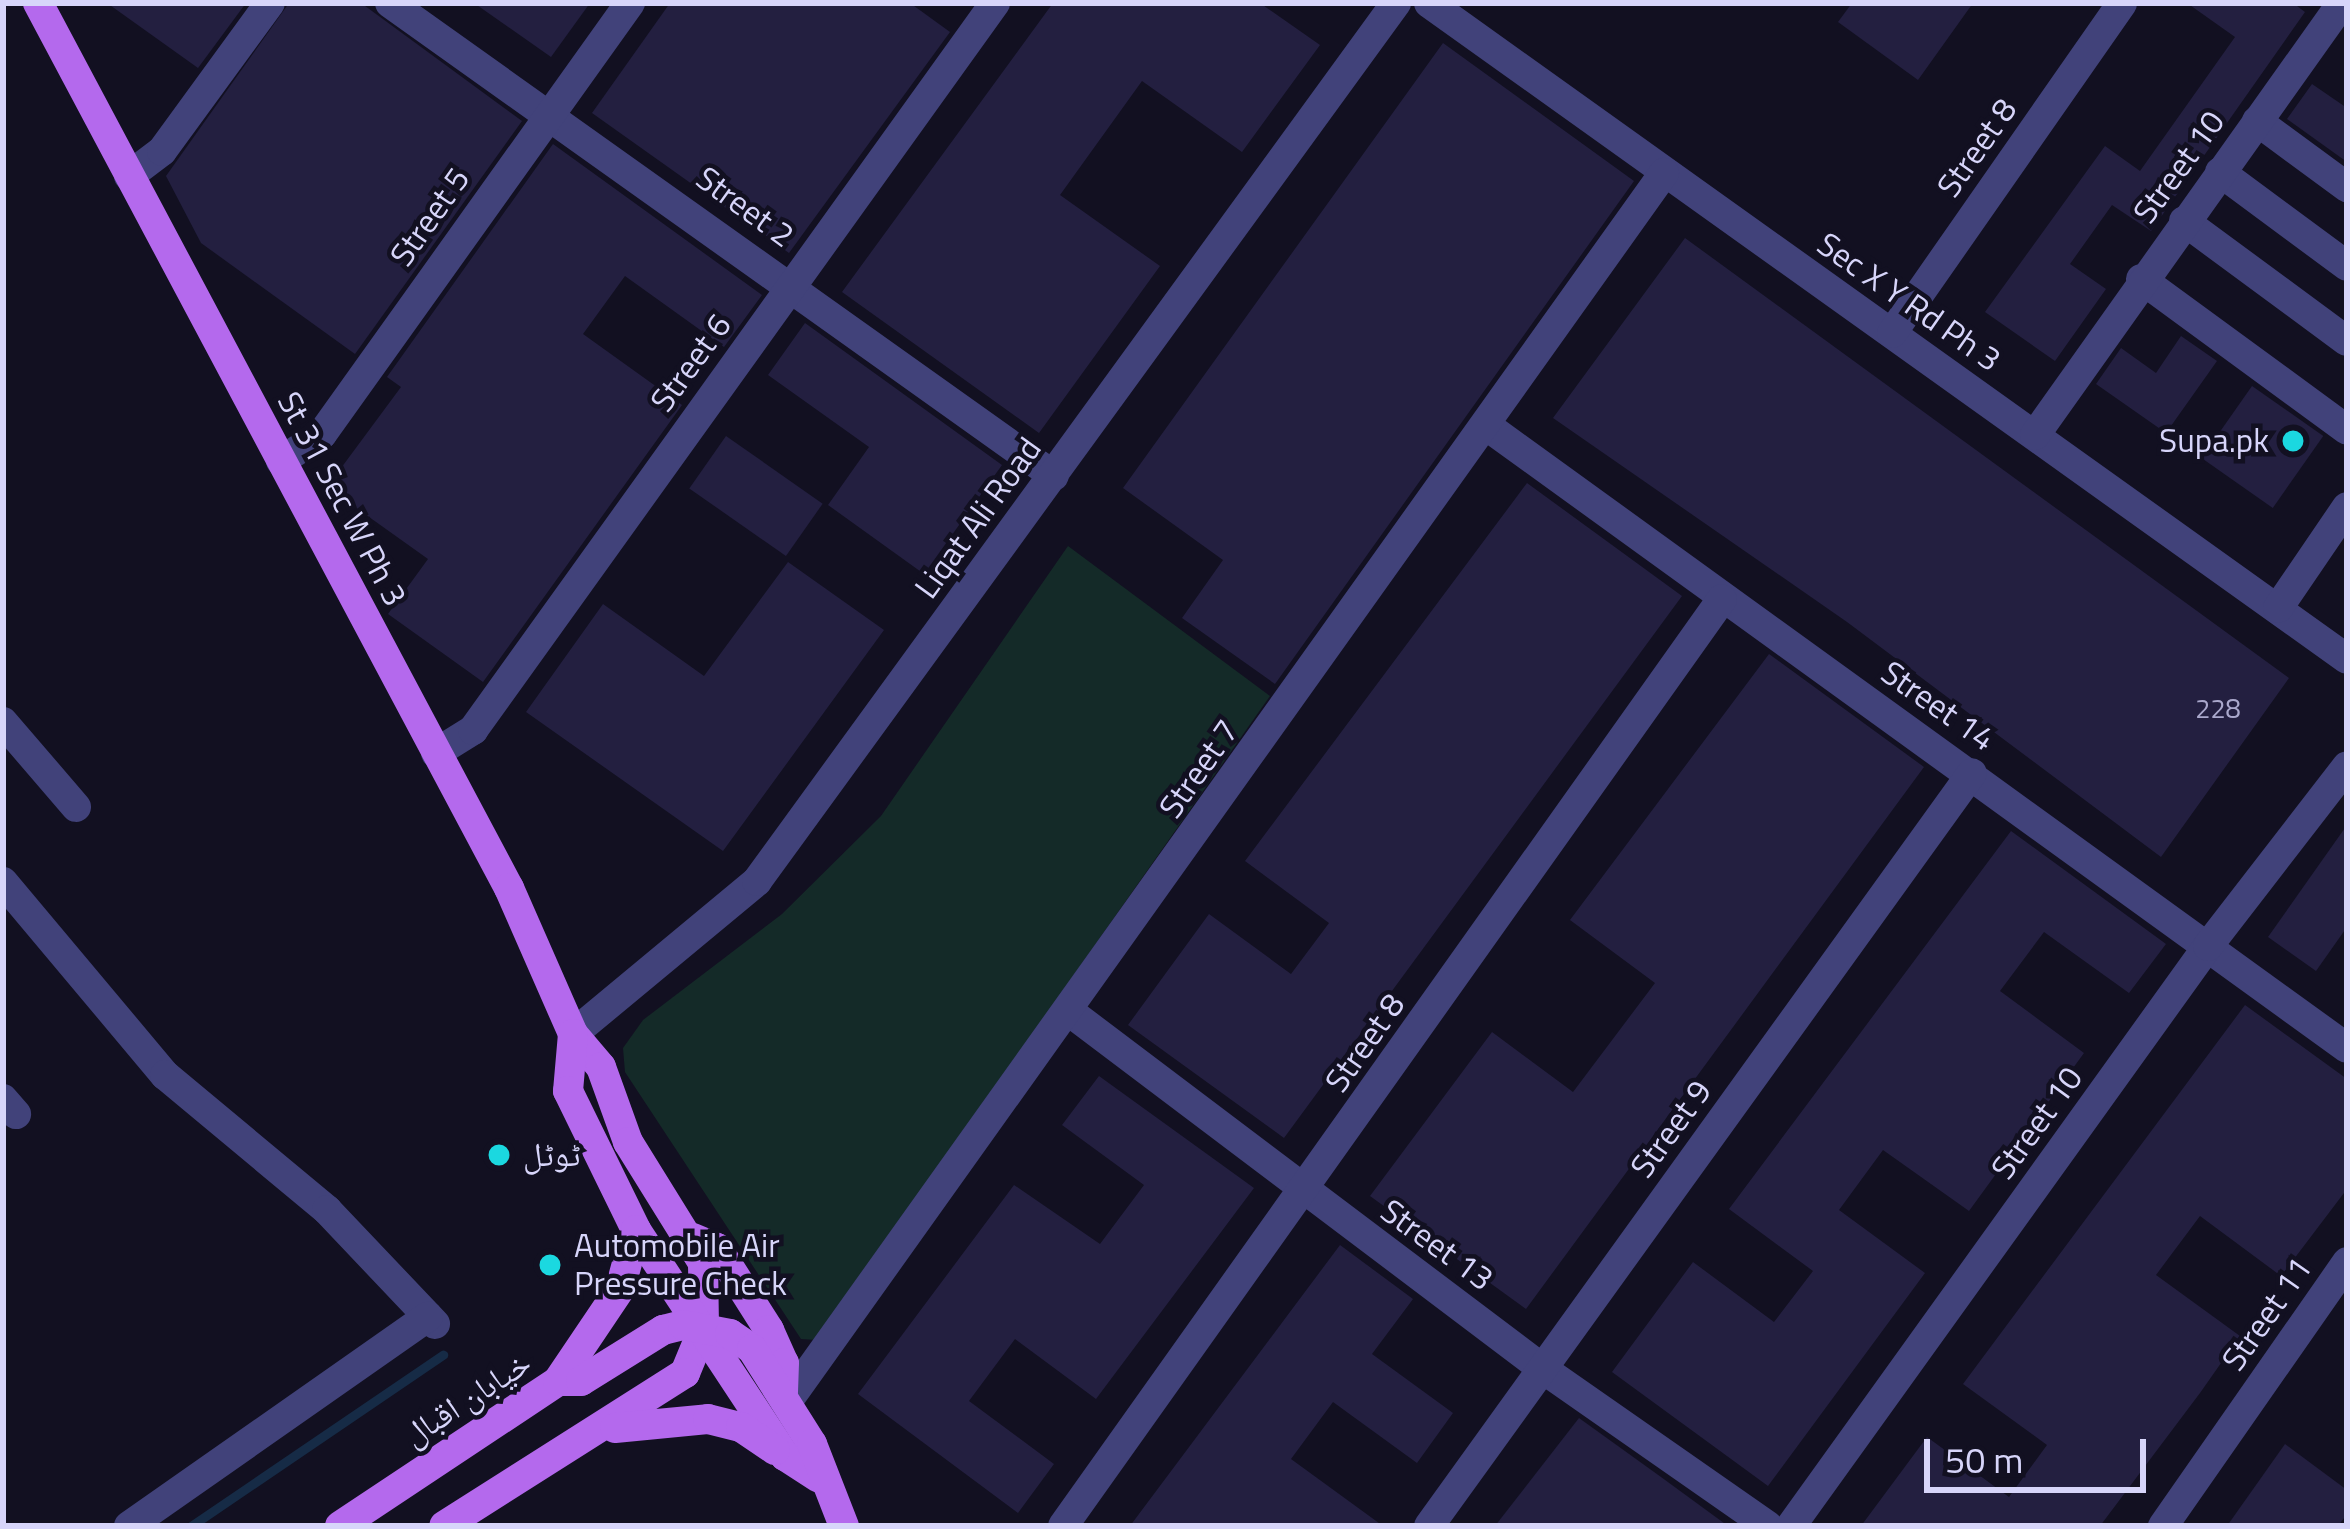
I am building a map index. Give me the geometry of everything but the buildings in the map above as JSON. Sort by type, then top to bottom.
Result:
[{"type":"main road","name":"St 31 Sec W Ph 3","points":[[38,3],[509,888],[573,1034],[601,1067],[628,1142],[705,1271],[704,1327]]},
{"type":"main road","name":"St 31 Sec W Ph 3","points":[[573,1034],[568,1091],[636,1230],[704,1327]]},
{"type":"main road","points":[[558,1381],[620,1289],[636,1230]]},
{"type":"main road","points":[[687,1236],[717,1247],[770,1330],[784,1363],[785,1399]]},
{"type":"main road","points":[[704,1327],[752,1349],[812,1444],[820,1478],[844,1526]]},
{"type":"main road","points":[[444,1526],[685,1373],[704,1327]]},
{"type":"main road","points":[[704,1327],[785,1456]]},
{"type":"main road","name":"خیابان اقبال","points":[[340,1526],[558,1381],[581,1381],[663,1330],[704,1327]]},
{"type":"main road","points":[[596,1432],[708,1419],[741,1427],[820,1478]]},
{"type":"street","points":[[130,176],[162,151],[270,3]]},
{"type":"street","name":"Street 2","points":[[390,3],[549,111],[1054,476]]},
{"type":"street","name":"Street 5","points":[[281,461],[322,434],[630,3]]},
{"type":"street","name":"Street 6","points":[[436,753],[473,730],[995,3]]},
{"type":"street","name":"Liqat Ali Road","points":[[573,1034],[757,881],[1396,3]]},
{"type":"street","name":"Sec X Y Rd Ph 3","points":[[1430,3],[2347,659]]},
{"type":"street","name":"Street 10","points":[[2035,435],[2141,279],[2342,3]]},
{"type":"street","name":"Street 8","points":[[1892,334],[2116,5]]},
{"type":"street","points":[[2257,122],[2347,187]]},
{"type":"street","points":[[2220,172],[2347,266]]},
{"type":"street","name":"Street 7","points":[[785,1399],[1070,1012],[1664,173]]},
{"type":"street","points":[[2184,221],[2347,341]]},
{"type":"street","points":[[2141,279],[2347,430]]},
{"type":"street","name":"Street 14","points":[[1487,426],[2347,1048]]},
{"type":"street","points":[[2278,608],[2347,507]]},
{"type":"street","name":"Street 8","points":[[1063,1526],[1722,599]]},
{"type":"street","points":[[3,722],[76,807]]},
{"type":"street","name":"Street 10","points":[[1791,1526],[2208,946],[2347,766]]},
{"type":"street","name":"Street 9","points":[[1429,1526],[1972,773]]},
{"type":"street","points":[[3,882],[165,1076],[327,1210],[432,1321],[129,1526]]},
{"type":"street","name":"Street 13","points":[[1070,1012],[1543,1369],[1768,1526]]},
{"type":"street","name":"Street 11","points":[[2164,1526],[2347,1262]]},
{"type":"green space","points":[[1068,546],[1270,696],[817,1340],[801,1339],[625,1072],[623,1048],[643,1020],[782,914],[881,816]]},
{"type":"waterway","points":[[191,1526],[443,1355]]},
{"type":"place","name":"Supa.pk","points":[[2293,441]]},
{"type":"place","name":"ٹوٹل","points":[[499,1155]]},
{"type":"place","name":"Automobile Air Pressure Check","points":[[550,1265]]}]
